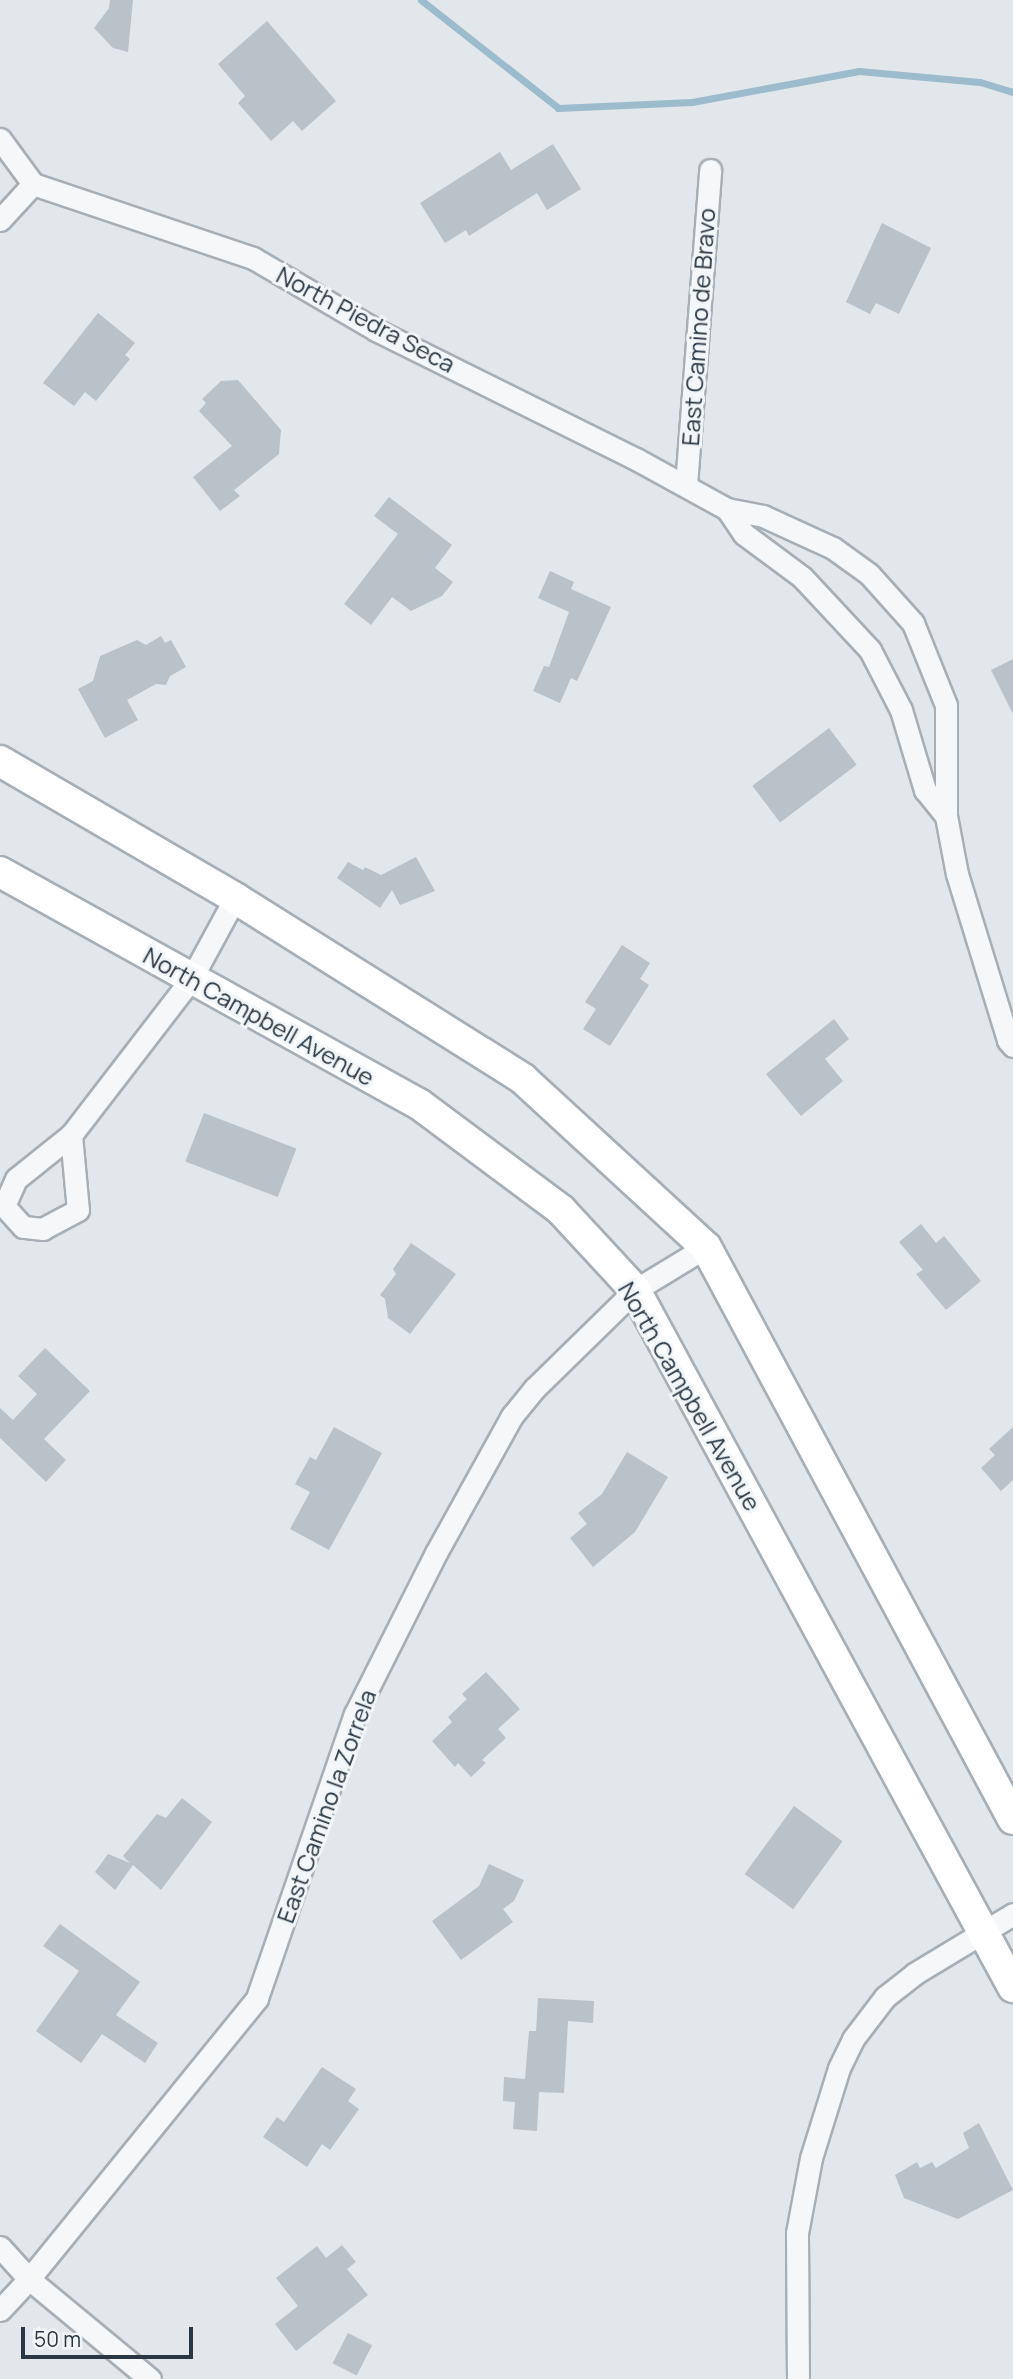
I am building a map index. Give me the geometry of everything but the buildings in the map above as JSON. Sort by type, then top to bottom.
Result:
[{"type":"main road","points":[[0,761],[235,898],[523,1079],[706,1247],[1013,1819]]},
{"type":"main road","name":"North Campbell Avenue","points":[[0,872],[419,1104],[561,1210],[635,1290],[1013,1987]]},
{"type":"street","points":[[0,139],[33,184],[0,220]]},
{"type":"street","name":"East Camino de Bravo","points":[[686,485],[710,170]]},
{"type":"street","name":"North Piedra Seca","points":[[33,184],[254,258],[376,330],[686,485],[727,509],[763,516],[833,548],[869,574],[913,624],[946,705],[946,816],[957,874],[1008,1040],[1013,1046]]},
{"type":"street","name":"North Piedra Seca","points":[[727,509],[744,534],[802,577],[870,650],[901,710],[925,790],[946,816]]},
{"type":"street","points":[[71,1135],[191,979],[235,898]]},
{"type":"street","name":"East Camino la Zorrela","points":[[0,2310],[29,2279],[257,1998],[355,1714],[436,1553],[512,1416],[535,1388],[635,1290],[706,1247]]},
{"type":"street","points":[[798,2379],[797,2233],[811,2158],[839,2068],[853,2039],[886,1997],[914,1974],[1013,1914]]},
{"type":"street","points":[[0,2247],[29,2279],[150,2379]]},
{"type":"waterway","points":[[421,0],[558,108],[692,102],[859,71],[980,82],[1013,92]]}]
